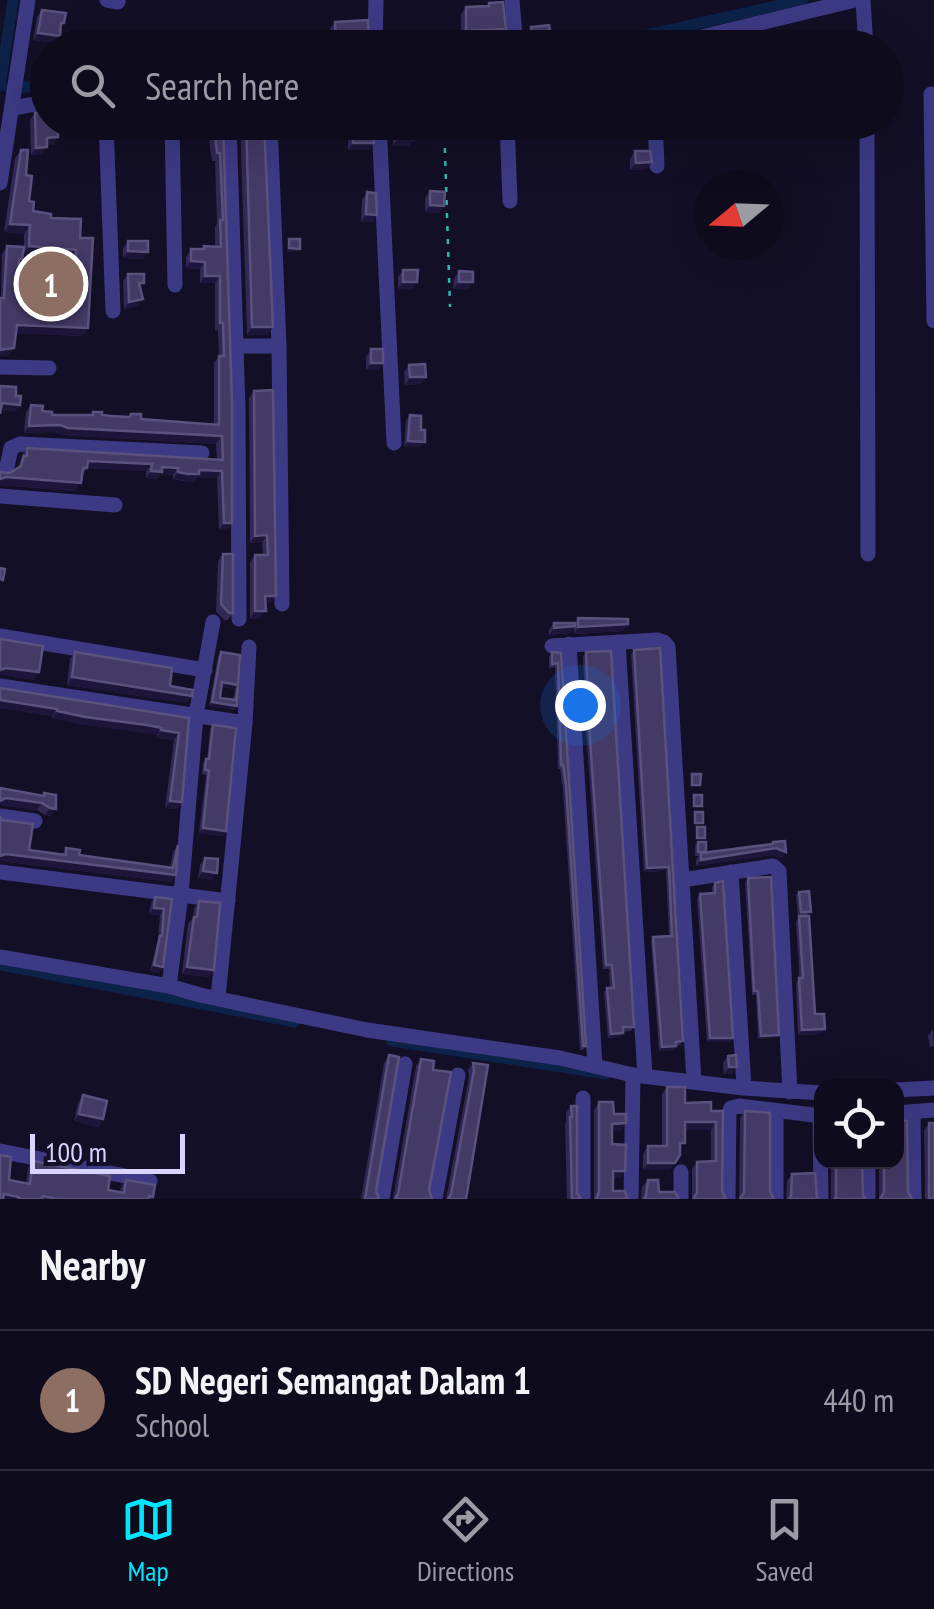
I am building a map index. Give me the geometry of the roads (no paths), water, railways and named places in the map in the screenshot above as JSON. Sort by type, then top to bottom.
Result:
[{"type":"street","points":[[0,182],[12,105],[12,64],[28,0]]},
{"type":"street","points":[[376,0],[376,30]]},
{"type":"street","points":[[512,0],[514,30]]},
{"type":"street","points":[[732,30],[859,0],[863,30]]},
{"type":"street","points":[[931,94],[934,321]]},
{"type":"street","points":[[12,105],[30,104]]},
{"type":"street","points":[[107,140],[113,311]]},
{"type":"street","points":[[172,140],[175,285]]},
{"type":"street","points":[[230,140],[239,619]]},
{"type":"street","points":[[271,140],[282,604]]},
{"type":"street","points":[[380,140],[394,443]]},
{"type":"street","points":[[508,140],[510,200]]},
{"type":"street","points":[[656,140],[657,166]]},
{"type":"street","points":[[866,140],[868,554]]},
{"type":"street","points":[[236,346],[278,346]]},
{"type":"street","points":[[0,367],[49,368]]},
{"type":"street","points":[[0,470],[7,467],[11,448],[20,444],[202,453]]},
{"type":"street","points":[[0,496],[115,505]]},
{"type":"street","points":[[169,986],[196,715],[213,622]]},
{"type":"street","points":[[0,636],[205,670]]},
{"type":"street","points":[[595,1065],[561,645],[658,640],[668,647],[694,1082]]},
{"type":"street","points":[[618,642],[636,1081],[631,1199]]},
{"type":"street","points":[[218,998],[250,647]]},
{"type":"street","points":[[0,686],[245,724]]},
{"type":"street","points":[[0,816],[36,821]]},
{"type":"street","points":[[682,880],[772,866],[780,874],[790,1092]]},
{"type":"street","points":[[0,872],[228,901]]},
{"type":"street","points":[[731,872],[744,1088]]},
{"type":"street","points":[[0,957],[169,986],[367,1030],[595,1065],[636,1081],[814,1093]]},
{"type":"street","points":[[382,1199],[405,1064]]},
{"type":"street","points":[[435,1199],[458,1075]]},
{"type":"street","points":[[904,1090],[934,1088]]},
{"type":"street","points":[[582,1098],[583,1199]]},
{"type":"street","points":[[728,1199],[732,1108],[814,1115]]},
{"type":"street","points":[[914,1199],[905,1113],[934,1110]]},
{"type":"street","points":[[776,1111],[776,1199]]},
{"type":"street","points":[[0,1152],[150,1181]]},
{"type":"street","points":[[821,1169],[821,1199]]},
{"type":"street","points":[[868,1169],[868,1199]]},
{"type":"street","points":[[680,1199],[681,1172]]},
{"type":"waterway","points":[[0,86],[13,0]]},
{"type":"waterway","points":[[669,30],[803,0]]},
{"type":"waterway","points":[[9,88],[30,87]]},
{"type":"waterway","points":[[0,965],[295,1022]]},
{"type":"waterway","points":[[392,1041],[606,1074]]},
{"type":"place","name":"SD Negeri Semangat Dalam 1","points":[[51,284]]}]
